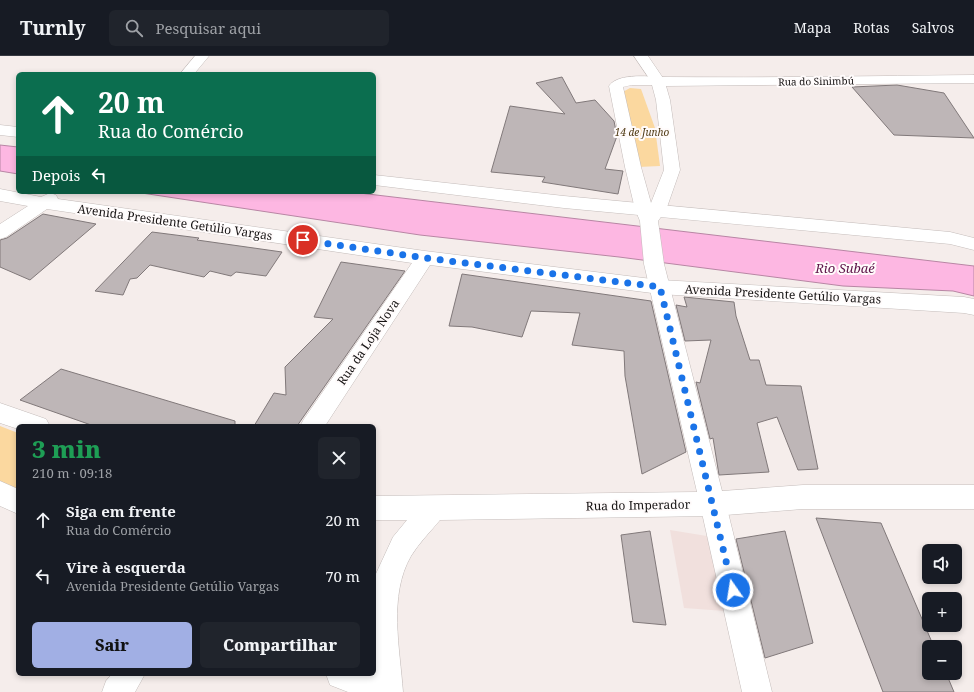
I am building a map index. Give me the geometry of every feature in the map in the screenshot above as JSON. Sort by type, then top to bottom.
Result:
[{"type":"street","points":[[188,72],[202,56]]},
{"type":"street","points":[[641,56],[658,81],[663,100],[672,170],[650,216]]},
{"type":"street","name":"Rua do Sinimbú","points":[[632,167],[616,86],[625,82],[974,79]]},
{"type":"street","points":[[0,130],[16,132]]},
{"type":"street","points":[[632,167],[640,171],[653,174],[660,174],[672,170]]},
{"type":"street","points":[[632,167],[650,216],[654,264],[758,692]]},
{"type":"street","points":[[376,180],[556,201],[650,216],[950,238],[974,244]]},
{"type":"street","points":[[0,233],[57,194]]},
{"type":"street","name":"Avenida Presidente Getúlio Vargas","points":[[0,195],[44,203],[425,258],[660,287],[964,305],[974,307]]},
{"type":"street","name":"Rua da Loja Nova","points":[[313,424],[425,258]]},
{"type":"street","points":[[0,413],[32,424]]},
{"type":"street","points":[[0,493],[16,501]]},
{"type":"street","name":"Rua do Imperador","points":[[376,508],[713,504],[803,497],[974,497]]},
{"type":"street","points":[[388,692],[383,619],[387,580],[402,546],[433,508]]},
{"type":"street","points":[[117,692],[129,676]]},
{"type":"street","points":[[346,676],[384,692]]},
{"type":"shaded area","points":[[670,530],[713,537],[725,611],[684,608]]},
{"type":"green space","name":"14 de Junho","points":[[630,88],[641,89],[655,128],[660,166],[638,167],[621,93]]},
{"type":"green space","points":[[0,426],[16,432],[16,490],[0,482]]},
{"type":"water","points":[[0,145],[16,147],[16,174],[0,171]]},
{"type":"water","name":"Rio Subaé","points":[[148,194],[368,194],[974,266],[974,296],[953,291],[843,286],[619,257],[420,235]]},
{"type":"building","points":[[562,77],[576,103],[595,100],[614,121],[617,136],[605,169],[623,171],[618,194],[542,182],[545,177],[491,172],[510,106],[565,114],[536,83]]},
{"type":"building","points":[[897,85],[944,93],[974,138],[894,135],[852,87]]},
{"type":"building","points":[[43,214],[96,224],[30,280],[0,267],[0,240],[7,238]]},
{"type":"building","points":[[152,232],[199,238],[197,240],[282,252],[266,276],[236,272],[231,276],[210,271],[204,277],[150,265],[137,278],[130,279],[123,295],[95,291]]},
{"type":"building","points":[[341,262],[405,271],[298,424],[255,424],[274,393],[286,395],[285,367],[333,319],[314,317]]},
{"type":"building","points":[[462,274],[651,301],[686,452],[642,474],[625,376],[624,351],[572,345],[580,313],[531,311],[522,337],[472,327],[449,326]]},
{"type":"building","points":[[684,297],[734,302],[736,316],[750,360],[759,360],[766,385],[801,386],[818,469],[798,470],[777,417],[757,423],[769,472],[719,475],[713,438],[710,439],[696,382],[700,383],[711,340],[685,341],[676,305],[687,307]]},
{"type":"building","points":[[61,369],[235,421],[235,424],[88,424],[20,400]]},
{"type":"building","points":[[816,518],[881,523],[922,619],[922,632],[928,632],[931,640],[922,640],[922,680],[949,680],[954,692],[883,692]]},
{"type":"building","points":[[650,531],[666,625],[633,622],[621,535]]},
{"type":"building","points":[[785,531],[813,643],[765,658],[736,539]]},
{"type":"route","points":[[303,240],[425,258],[660,287],[733,590]]}]
